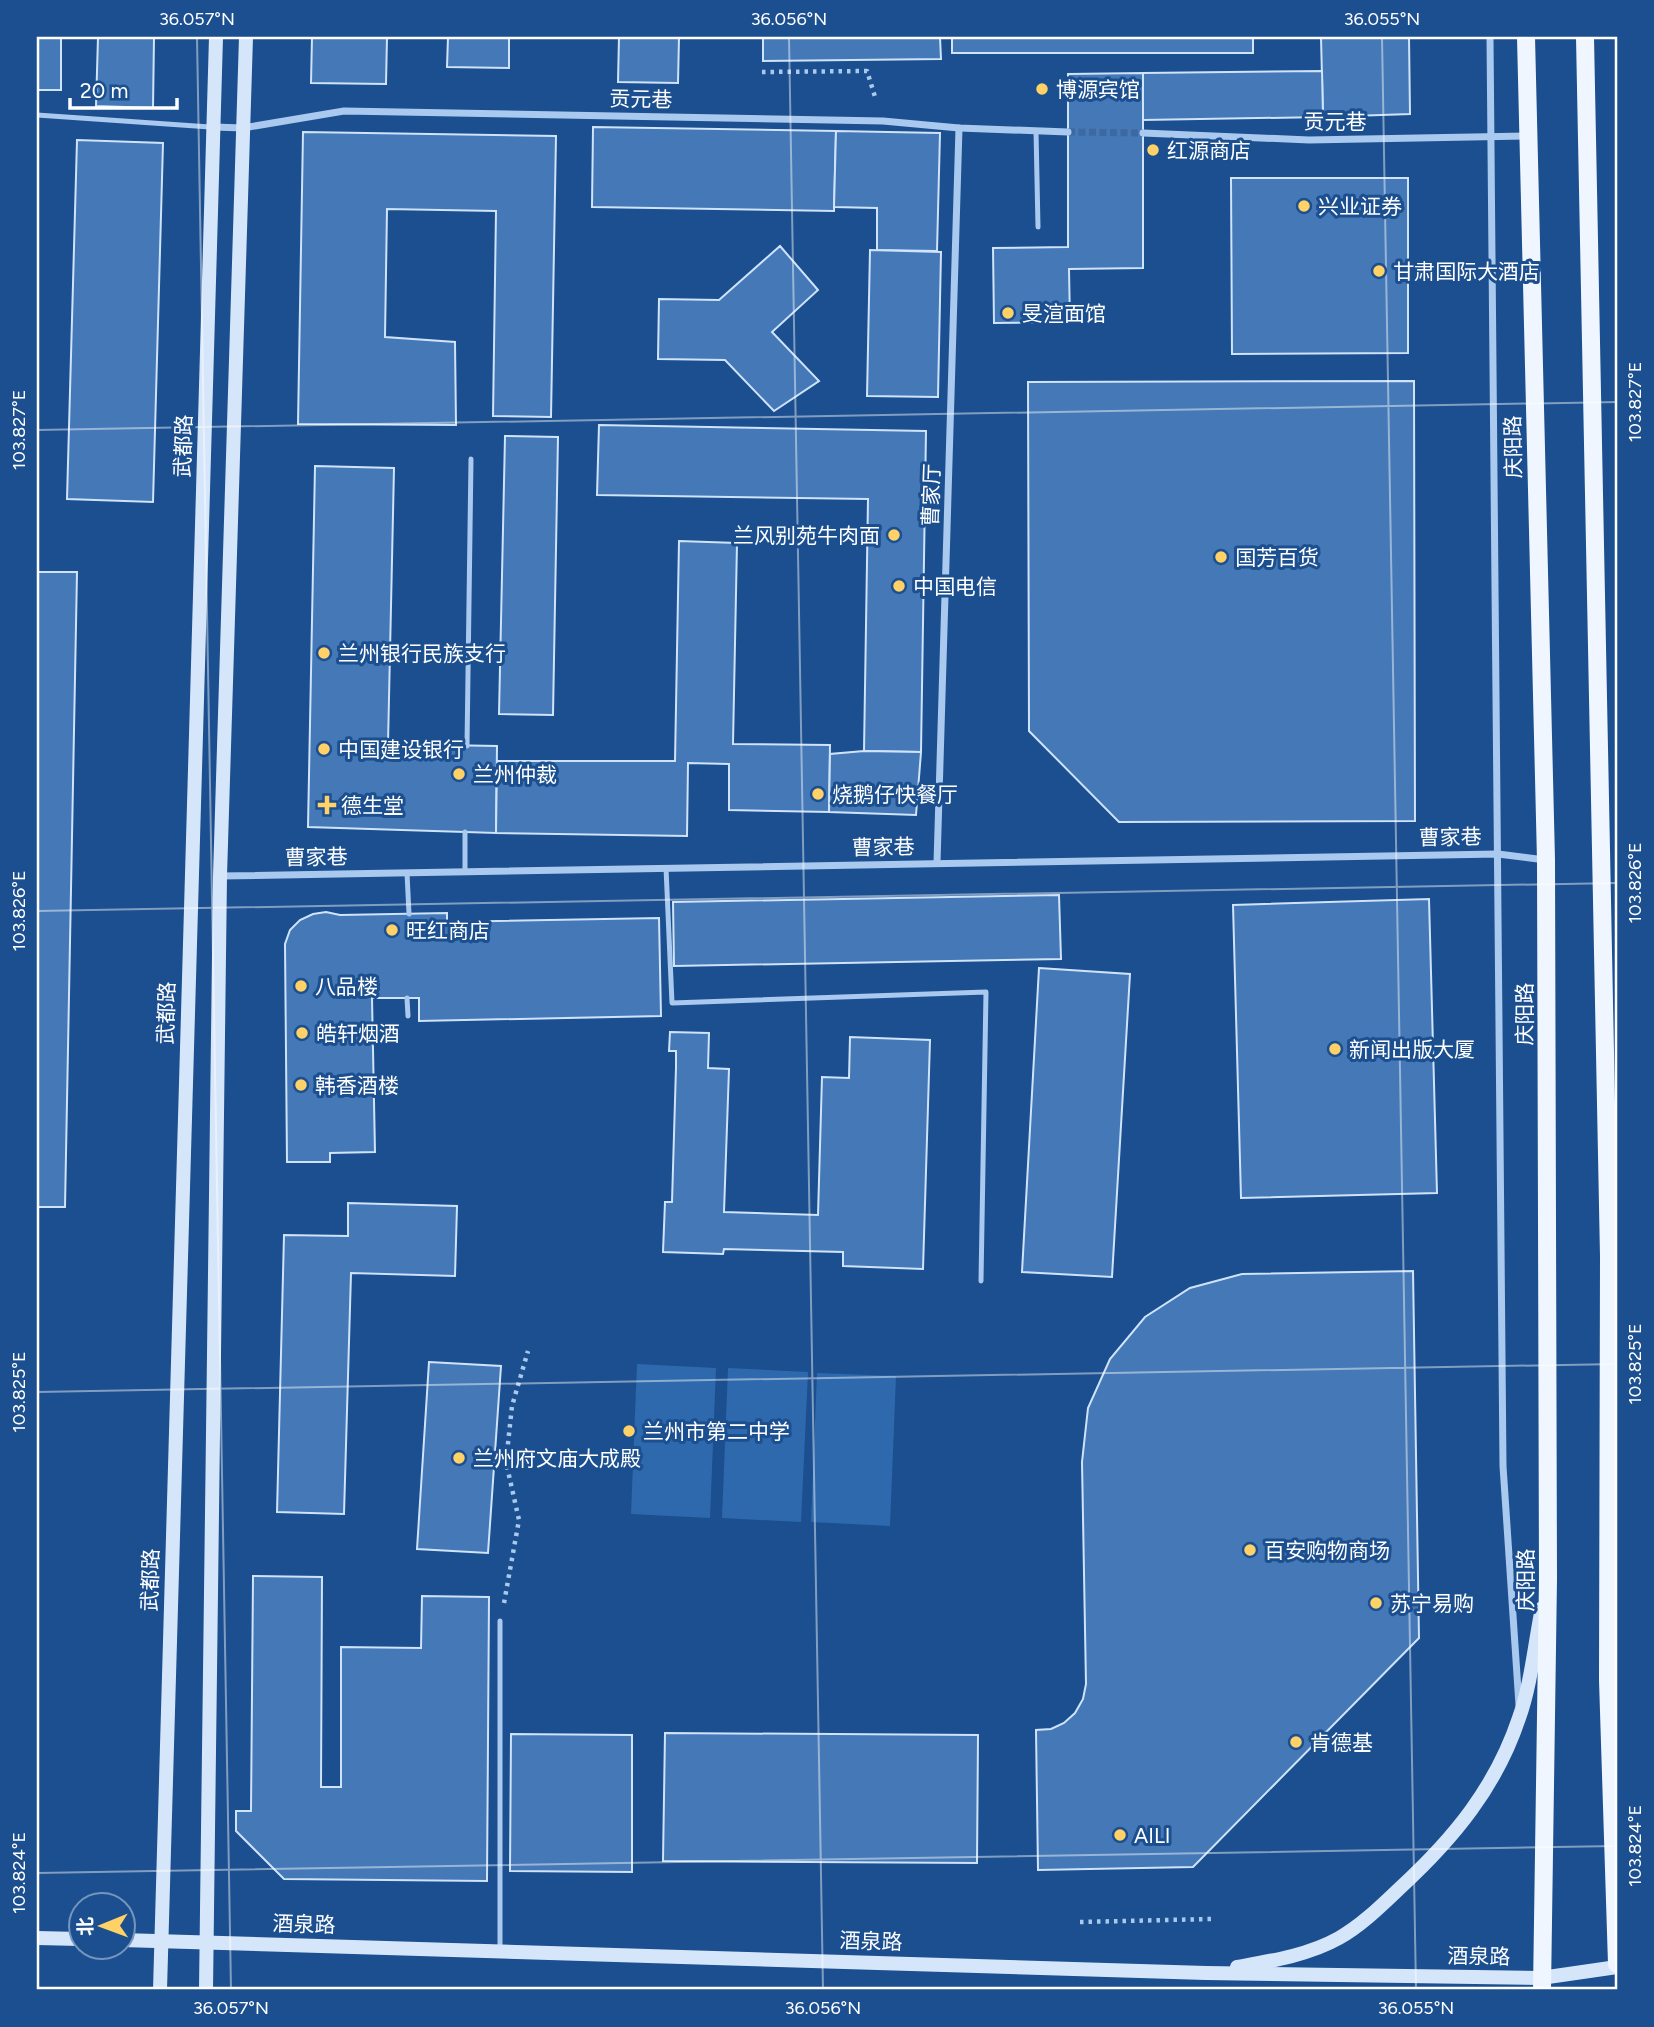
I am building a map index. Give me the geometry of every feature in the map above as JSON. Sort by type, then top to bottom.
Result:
[{"type":"main road","name":"武都路","points":[[160,1990],[216,37]]},
{"type":"main road","points":[[206,1990],[220,876],[246,37]]},
{"type":"main road","name":"庆阳路","points":[[1526,37],[1546,860],[1548,1579],[1541,1984]]},
{"type":"main road","points":[[1585,37],[1608,1242],[1608,1680],[1617,1965]]},
{"type":"main road","points":[[1206,1973],[1290,1957],[1339,1938],[1378,1909],[1427,1863],[1468,1817],[1495,1776],[1520,1717],[1548,1579]]},
{"type":"main road","points":[[1608,1680],[1617,1699]]},
{"type":"main road","points":[[37,1938],[66,1939]]},
{"type":"main road","name":"酒泉路","points":[[136,1940],[1541,1984],[1617,1965]]},
{"type":"street","points":[[1490,37],[1503,1465],[1520,1717]]},
{"type":"street","name":"贡元巷","points":[[214,127],[243,128],[344,111],[883,121],[959,128],[1068,132]]},
{"type":"street","name":"曹家厅","points":[[937,863],[959,128]]},
{"type":"street","name":"贡元巷","points":[[1143,133],[1309,139],[1528,136]]},
{"type":"street","name":"曹家巷","points":[[220,876],[1498,854],[1546,860]]},
{"type":"street","points":[[1608,1680],[1617,1644]]},
{"type":"lane","points":[[37,115],[214,127]]},
{"type":"lane","points":[[1036,131],[1038,228]]},
{"type":"lane","points":[[467,746],[471,459]]},
{"type":"lane","points":[[465,832],[465,872]]},
{"type":"lane","points":[[666,868],[672,1003],[986,992],[981,1281]]},
{"type":"lane","points":[[407,873],[409,914]]},
{"type":"lane","points":[[407,998],[408,1016]]},
{"type":"lane","points":[[500,1621],[500,1951]]},
{"type":"path","points":[[762,72],[867,71],[883,121]]},
{"type":"path","points":[[500,1621],[519,1520],[506,1462],[511,1417],[528,1351]]},
{"type":"path","points":[[1080,1922],[1211,1920]]},
{"type":"shaded area","points":[[637,1364],[716,1368],[710,1518],[631,1514]]},
{"type":"shaded area","points":[[728,1368],[808,1372],[801,1522],[722,1518]]},
{"type":"shaded area","points":[[817,1373],[896,1376],[890,1526],[811,1522]]},
{"type":"building","points":[[37,37],[61,37],[61,90],[37,90]]},
{"type":"building","points":[[98,37],[154,37],[153,108],[96,106]]},
{"type":"building","points":[[312,37],[387,37],[386,84],[311,83]]},
{"type":"building","points":[[448,37],[509,37],[509,68],[447,67]]},
{"type":"building","points":[[619,37],[679,37],[678,83],[618,82]]},
{"type":"building","points":[[763,37],[940,37],[941,59],[763,61]]},
{"type":"building","points":[[952,37],[1253,37],[1253,53],[952,53]]},
{"type":"building","points":[[1321,37],[1409,37],[1410,114],[1323,117]]},
{"type":"building","points":[[1322,71],[1323,117],[1143,120],[1143,73]]},
{"type":"building","points":[[1143,73],[1143,268],[1069,269],[1070,322],[994,323],[993,248],[1068,247],[1068,74]]},
{"type":"building","points":[[593,127],[836,131],[834,211],[592,207]]},
{"type":"building","points":[[836,131],[940,133],[937,251],[877,250],[877,208],[834,207]]},
{"type":"building","points":[[303,132],[556,136],[551,417],[493,416],[496,211],[387,209],[385,337],[455,342],[456,425],[298,424]]},
{"type":"building","points":[[77,140],[163,143],[153,502],[67,499]]},
{"type":"building","points":[[1231,178],[1408,178],[1408,353],[1232,354]]},
{"type":"building","points":[[780,246],[818,290],[772,332],[819,381],[774,411],[725,360],[658,359],[659,299],[719,300]]},
{"type":"building","points":[[870,250],[941,252],[938,397],[867,396]]},
{"type":"building","name":"国芳百货","points":[[1414,381],[1415,821],[1119,822],[1029,731],[1028,382]]},
{"type":"building","points":[[599,425],[926,431],[921,752],[864,751],[868,499],[597,495]]},
{"type":"building","points":[[505,436],[558,437],[553,715],[499,714]]},
{"type":"building","points":[[315,466],[394,468],[388,744],[497,746],[496,833],[308,827]]},
{"type":"building","points":[[679,541],[737,543],[733,744],[830,745],[829,812],[729,810],[729,764],[688,763],[687,836],[496,833],[497,761],[675,761]]},
{"type":"building","points":[[37,572],[77,572],[65,1207],[37,1207]]},
{"type":"building","points":[[864,751],[921,752],[916,815],[829,812],[830,754]]},
{"type":"building","points":[[1059,895],[1061,959],[674,966],[673,902]]},
{"type":"building","name":"新闻出版大厦","points":[[1429,899],[1437,1193],[1241,1198],[1233,905]]},
{"type":"building","points":[[326,912],[340,915],[447,913],[447,922],[659,918],[661,1016],[419,1021],[419,998],[372,998],[375,1152],[330,1153],[330,1162],[287,1162],[285,944],[290,930],[300,920]]},
{"type":"building","points":[[1039,968],[1130,974],[1112,1277],[1022,1272]]},
{"type":"building","points":[[670,1032],[709,1033],[708,1068],[729,1069],[724,1212],[818,1215],[822,1077],[849,1078],[850,1037],[930,1040],[923,1269],[843,1266],[843,1252],[724,1249],[723,1254],[663,1252],[665,1202],[672,1202],[676,1051],[669,1051]]},
{"type":"building","points":[[348,1203],[457,1206],[455,1276],[351,1273],[344,1514],[277,1512],[284,1235],[348,1236]]},
{"type":"building","name":"百安购物商场","points":[[1413,1271],[1419,1638],[1193,1867],[1038,1870],[1036,1730],[1051,1729],[1064,1723],[1075,1713],[1083,1699],[1086,1684],[1082,1462],[1088,1408],[1110,1359],[1145,1317],[1190,1288],[1242,1274]]},
{"type":"building","name":"兰州府文庙大成殿","points":[[429,1362],[501,1366],[488,1553],[417,1549]]},
{"type":"building","points":[[253,1576],[322,1577],[321,1787],[341,1787],[341,1647],[421,1648],[422,1596],[489,1597],[487,1881],[284,1879],[236,1831],[236,1811],[251,1811]]},
{"type":"building","points":[[665,1733],[978,1735],[977,1863],[663,1861]]},
{"type":"building","points":[[511,1734],[632,1735],[632,1872],[510,1871]]},
{"type":"tunnel","points":[[1068,132],[1143,133]]},
{"type":"place","name":"博源宾馆","points":[[1042,89]]},
{"type":"place","name":"红源商店","points":[[1153,150]]},
{"type":"place","name":"兴业证券","points":[[1304,206]]},
{"type":"place","name":"甘肃国际大酒店","points":[[1379,271]]},
{"type":"place","name":"旻渲面馆","points":[[1008,313]]},
{"type":"place","name":"兰风别苑牛肉面","points":[[894,535]]},
{"type":"place","name":"国芳百货","points":[[1221,557]]},
{"type":"place","name":"中国电信","points":[[899,586]]},
{"type":"place","name":"兰州银行民族支行","points":[[324,653]]},
{"type":"place","name":"中国建设银行","points":[[324,749]]},
{"type":"place","name":"兰州仲裁","points":[[459,774]]},
{"type":"place","name":"烧鹅仔快餐厅","points":[[818,794]]},
{"type":"place","name":"德生堂","points":[[327,805]]},
{"type":"place","name":"旺红商店","points":[[392,930]]},
{"type":"place","name":"八品楼","points":[[301,986]]},
{"type":"place","name":"皓轩烟酒","points":[[302,1033]]},
{"type":"place","name":"新闻出版大厦","points":[[1335,1049]]},
{"type":"place","name":"韩香酒楼","points":[[301,1085]]},
{"type":"place","name":"兰州市第二中学","points":[[629,1431]]},
{"type":"place","name":"兰州府文庙大成殿","points":[[459,1458]]},
{"type":"place","name":"百安购物商场","points":[[1250,1550]]},
{"type":"place","name":"苏宁易购","points":[[1376,1603]]},
{"type":"place","name":"肯德基","points":[[1296,1742]]},
{"type":"place","name":"AILI","points":[[1120,1835]]}]
